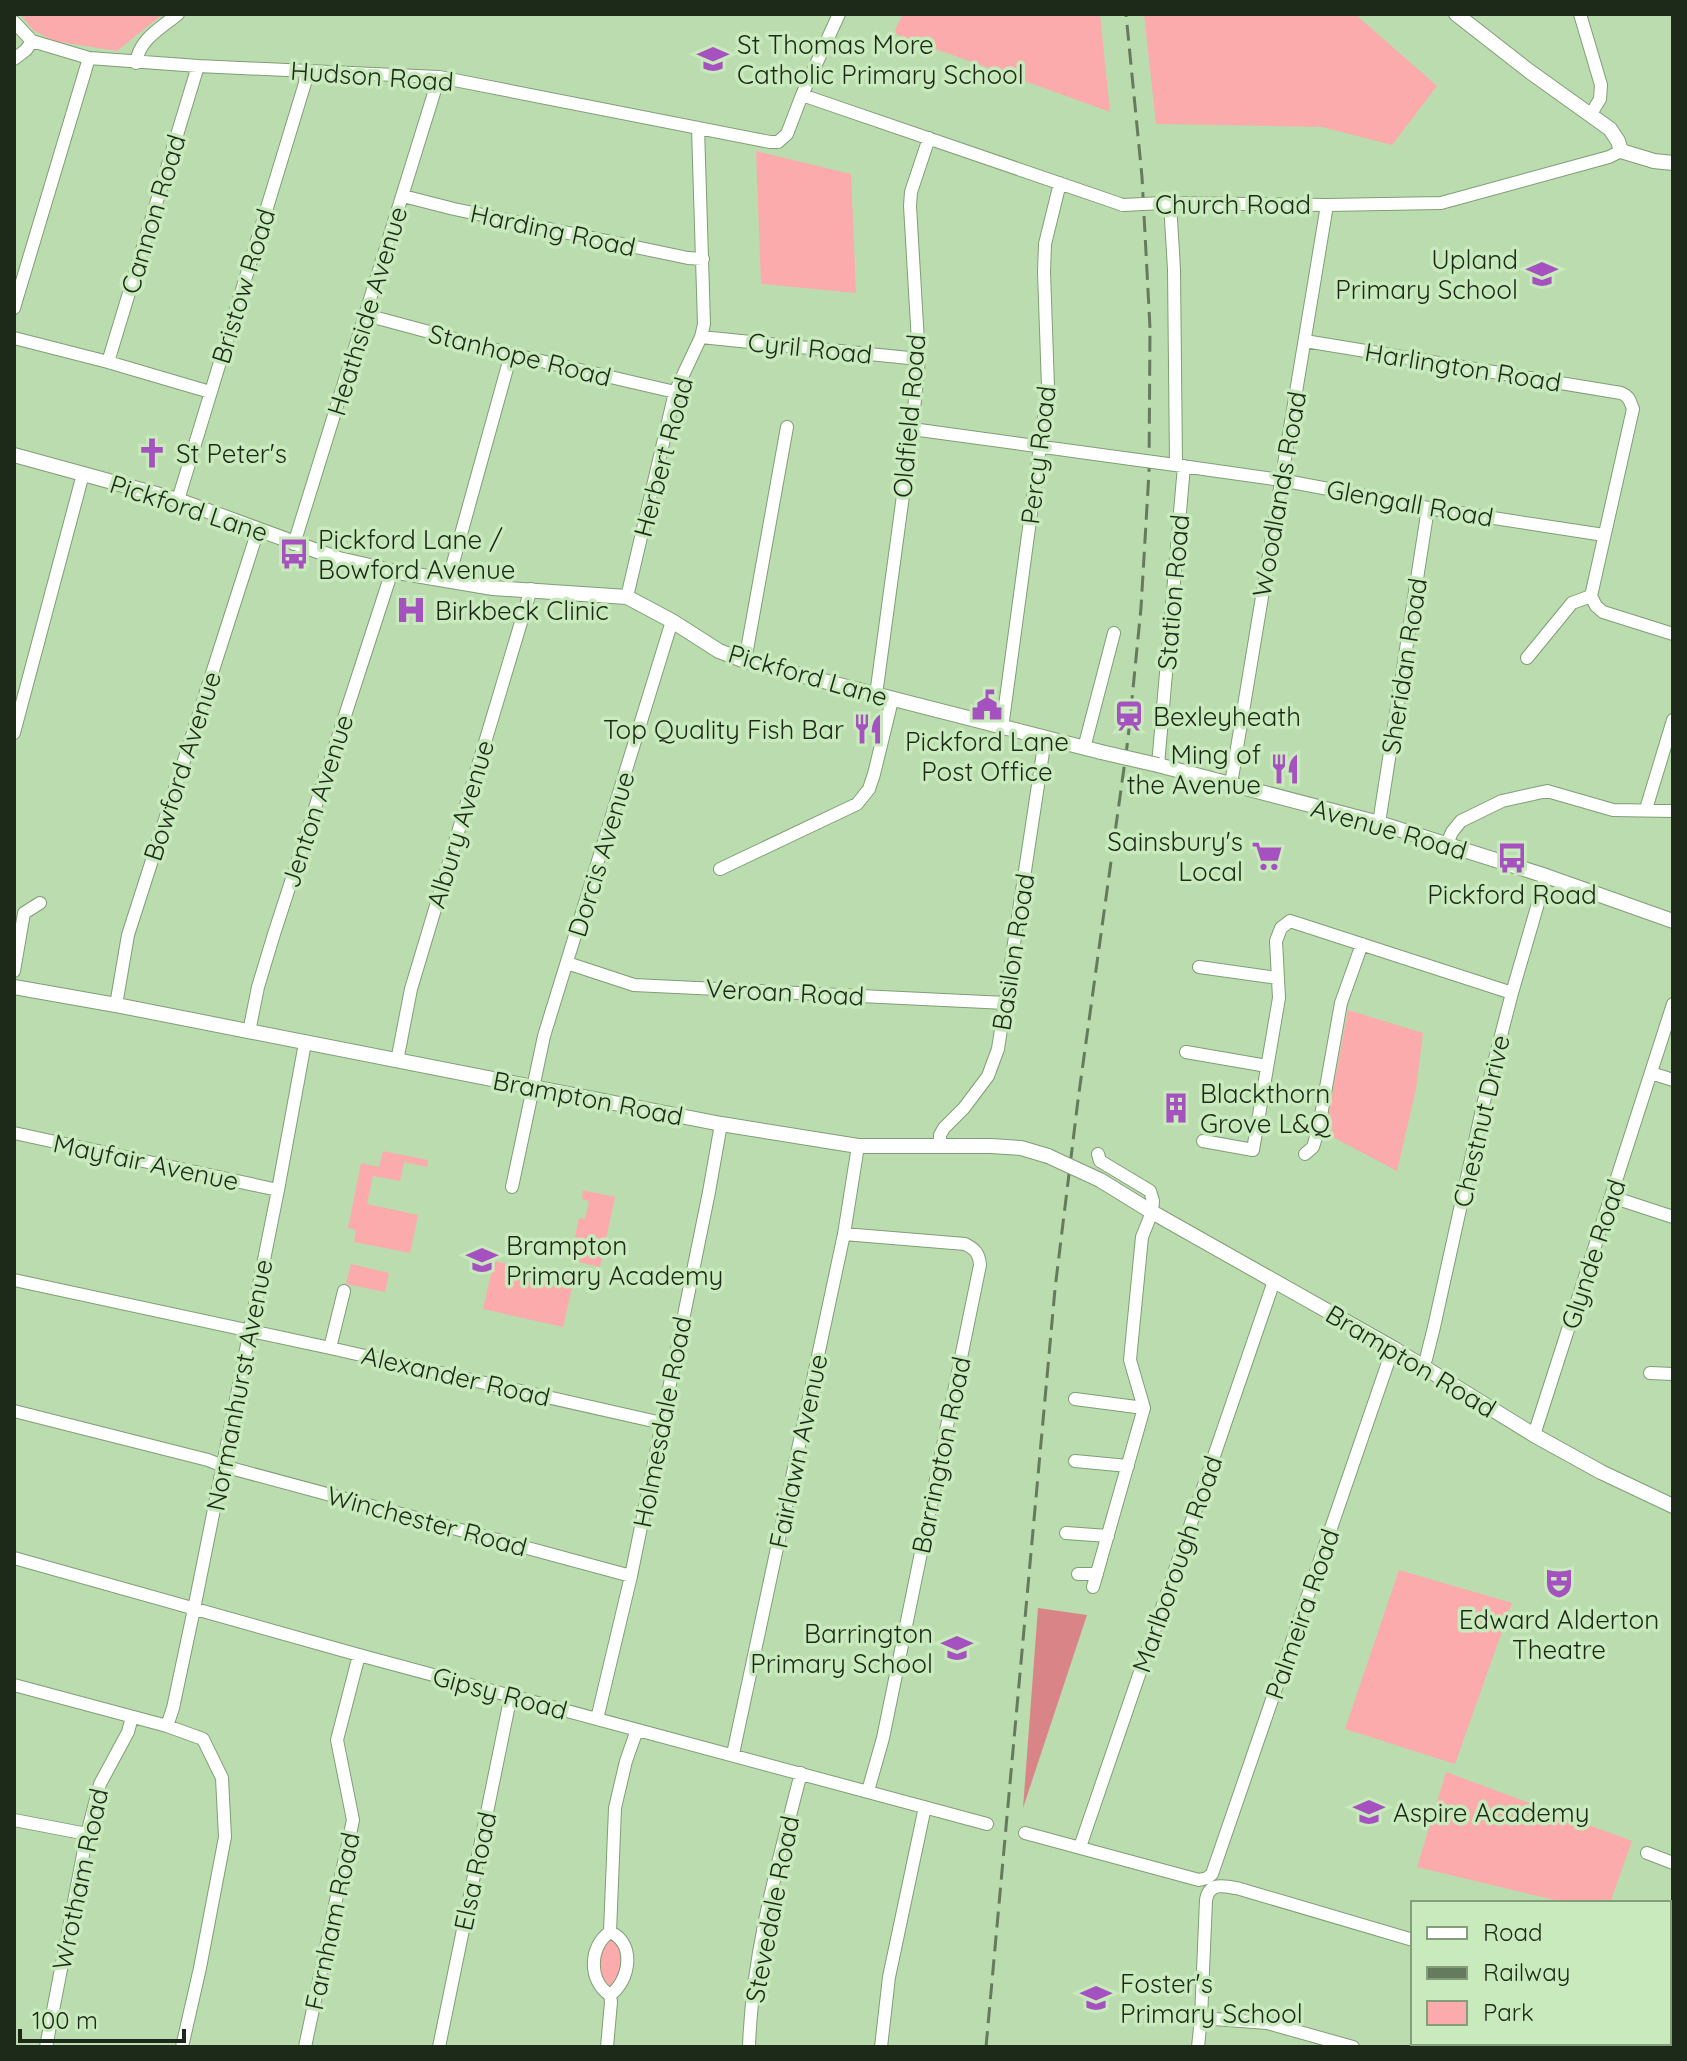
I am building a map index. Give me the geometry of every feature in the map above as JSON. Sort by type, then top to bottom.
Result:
[{"type":"street","points":[[136,63],[137,51],[145,41],[178,14]]},
{"type":"street","points":[[802,95],[839,14]]},
{"type":"street","points":[[1456,14],[1610,129],[1621,151],[1673,163]]},
{"type":"street","points":[[1580,14],[1601,85],[1600,99],[1591,114]]},
{"type":"street","name":"Hudson Road","points":[[14,22],[32,41],[89,58],[136,63],[439,77],[770,142],[778,142],[787,134],[802,95]]},
{"type":"street","points":[[14,59],[32,41]]},
{"type":"street","points":[[14,308],[89,58]]},
{"type":"street","name":"Cannon Road","points":[[108,362],[198,66]]},
{"type":"street","name":"Bristow Road","points":[[178,500],[305,83],[306,71]]},
{"type":"street","name":"Heathside Avenue","points":[[294,544],[439,77]]},
{"type":"street","name":"Church Road","points":[[802,95],[1123,205],[1441,203],[1609,157],[1621,151]]},
{"type":"street","name":"Herbert Road","points":[[627,597],[675,392],[704,324],[698,128]]},
{"type":"street","name":"Oldfield Road","points":[[876,695],[919,359],[911,192],[929,138]]},
{"type":"street","name":"Percy Road","points":[[1002,728],[1048,387],[1045,244],[1060,183]]},
{"type":"street","name":"Harding Road","points":[[403,196],[657,252],[703,259]]},
{"type":"street","name":"Station Road","points":[[1158,765],[1176,465],[1174,269],[1166,203]]},
{"type":"street","name":"Woodlands Road","points":[[1231,784],[1327,205]]},
{"type":"street","name":"Stanhope Road","points":[[366,315],[511,354],[675,392]]},
{"type":"street","name":"Cyril Road","points":[[701,337],[919,359]]},
{"type":"street","points":[[14,338],[210,392]]},
{"type":"street","name":"Harlington Road","points":[[1305,341],[1621,393],[1630,400],[1633,409],[1604,535]]},
{"type":"street","points":[[448,581],[511,354]]},
{"type":"street","points":[[745,661],[787,427]]},
{"type":"street","name":"Glengall Road","points":[[912,429],[1281,480],[1428,508],[1604,535]]},
{"type":"street","name":"Pickford Lane","points":[[14,455],[178,500],[339,559],[493,588],[627,597],[719,651],[745,661],[1101,752]]},
{"type":"street","points":[[14,733],[83,474]]},
{"type":"street","name":"Sheridan Road","points":[[1379,823],[1428,508]]},
{"type":"street","name":"Bowford Avenue","points":[[116,1005],[128,935],[258,530]]},
{"type":"street","points":[[1604,535],[1591,596],[1596,606],[1603,612],[1673,634]]},
{"type":"street","name":"Jenton Avenue","points":[[249,1032],[258,987],[274,934],[392,571]]},
{"type":"street","name":"Albury Avenue","points":[[397,1061],[411,989],[531,589]]},
{"type":"street","points":[[1527,658],[1572,603],[1591,596]]},
{"type":"street","name":"Dorcis Avenue","points":[[512,1187],[544,1036],[672,621]]},
{"type":"street","points":[[1084,748],[1114,633]]},
{"type":"street","points":[[720,869],[857,804],[869,789],[892,700]]},
{"type":"street","points":[[1646,809],[1673,720]]},
{"type":"street","name":"Basilon Road","points":[[940,1147],[940,1135],[944,1128],[988,1076],[998,1049],[1045,739]]},
{"type":"street","name":"Avenue Road","points":[[1101,752],[1379,823],[1546,876],[1673,921]]},
{"type":"street","points":[[1447,844],[1461,821],[1502,801],[1547,791],[1613,810],[1673,811]]},
{"type":"street","name":"Chestnut Drive","points":[[1421,1366],[1426,1359],[1483,1105],[1546,876]]},
{"type":"street","points":[[14,971],[24,913],[40,903]]},
{"type":"street","points":[[1203,1141],[1253,1150],[1279,998],[1276,941],[1281,928],[1290,921],[1512,993]]},
{"type":"street","points":[[1305,1154],[1313,1147],[1319,1127],[1341,1003],[1362,944]]},
{"type":"street","name":"Veroan Road","points":[[567,963],[634,985],[1006,1003]]},
{"type":"street","points":[[1199,967],[1277,978]]},
{"type":"street","name":"Brampton Road","points":[[14,987],[721,1124],[858,1146],[991,1146],[1021,1148],[1048,1156],[1100,1180],[1393,1348],[1534,1435],[1601,1472],[1673,1506]]},
{"type":"street","name":"Glynde Road","points":[[1534,1435],[1673,1004]]},
{"type":"street","name":"Normanhurst Avenue","points":[[167,1726],[223,1466],[305,1043]]},
{"type":"street","points":[[1186,1052],[1267,1066]]},
{"type":"street","points":[[1651,1073],[1673,1080]]},
{"type":"street","name":"Holmesdale Road","points":[[597,1719],[631,1576],[721,1124]]},
{"type":"street","name":"Mayfair Avenue","points":[[14,1133],[278,1190]]},
{"type":"street","name":"Fairlawn Avenue","points":[[733,1754],[844,1234],[858,1146]]},
{"type":"street","points":[[1078,1574],[1095,1580],[1144,1408],[1130,1360],[1142,1237],[1153,1201],[1150,1191],[1100,1161],[1098,1154]]},
{"type":"street","points":[[1612,1197],[1673,1217]]},
{"type":"street","name":"Barrington Road","points":[[844,1234],[965,1244],[979,1254],[980,1265],[883,1738],[868,1791]]},
{"type":"street","name":"Alexander Road","points":[[14,1280],[662,1423]]},
{"type":"street","name":"Marlborough Road","points":[[1080,1847],[1274,1281]]},
{"type":"street","points":[[330,1348],[344,1291]]},
{"type":"street","name":"Palmeira Road","points":[[1198,2047],[1206,1900],[1210,1883],[1393,1348]]},
{"type":"street","points":[[1650,1373],[1673,1374]]},
{"type":"street","points":[[1075,1399],[1144,1408]]},
{"type":"street","name":"Winchester Road","points":[[14,1411],[208,1460],[631,1576]]},
{"type":"street","points":[[1075,1461],[1128,1466]]},
{"type":"street","points":[[1066,1533],[1108,1536]]},
{"type":"street","name":"Gipsy Road","points":[[14,1558],[359,1655],[987,1824]]},
{"type":"street","name":"Farnham Road","points":[[305,2047],[353,1820],[337,1740],[359,1655]]},
{"type":"street","points":[[14,1685],[167,1726],[203,1739],[222,1778],[225,1837],[182,2047]]},
{"type":"street","name":"Elsa Road","points":[[439,2047],[511,1695]]},
{"type":"street","name":"Wrotham Road","points":[[46,2047],[87,1834],[100,1784],[128,1732],[132,1717]]},
{"type":"street","points":[[610,1995],[605,1993],[597,1979],[593,1962],[600,1942],[610,1932],[615,1808],[637,1730]]},
{"type":"street","name":"Stevedale Road","points":[[749,2047],[758,1954],[801,1773]]},
{"type":"street","points":[[881,2047],[889,1977],[925,1807]]},
{"type":"street","points":[[14,1820],[87,1834]]},
{"type":"street","points":[[1025,1833],[1240,1889],[1411,1939]]},
{"type":"street","points":[[1647,1853],[1673,1863]]},
{"type":"street","points":[[610,1932],[615,1933],[623,1944],[628,1957],[619,1989],[610,1995]]},
{"type":"street","points":[[607,2047],[610,1995]]},
{"type":"street","points":[[1201,2018],[1267,2023],[1353,2047]]},
{"type":"green space","points":[[20,14],[163,14],[117,51],[54,41],[33,30]]},
{"type":"green space","points":[[903,14],[1100,14],[1110,112],[897,35],[895,30]]},
{"type":"green space","points":[[1144,14],[1355,14],[1437,86],[1392,145],[1322,127],[1156,124]]},
{"type":"green space","points":[[756,151],[851,174],[856,293],[761,284]]},
{"type":"green space","points":[[1348,1010],[1423,1033],[1416,1089],[1397,1171],[1325,1133]]},
{"type":"green space","points":[[383,1151],[428,1160],[427,1167],[404,1162],[400,1181],[373,1176],[367,1204],[418,1215],[410,1253],[354,1242],[356,1230],[348,1228],[361,1163],[379,1167]]},
{"type":"green space","points":[[583,1190],[615,1197],[600,1267],[570,1260],[579,1218],[585,1219],[589,1201],[582,1199]]},
{"type":"green space","points":[[494,1261],[574,1279],[563,1327],[483,1309]]},
{"type":"green space","points":[[351,1264],[389,1273],[385,1292],[346,1284]]},
{"type":"green space","points":[[1399,1570],[1512,1603],[1455,1764],[1345,1729]]},
{"type":"green space","points":[[1446,1772],[1632,1841],[1611,1901],[1559,1901],[1417,1867]]},
{"type":"green space","points":[[609,1939],[618,1946],[622,1962],[616,1984],[607,1986],[598,1962]]},
{"type":"shaded area","points":[[1038,1608],[1087,1615],[1023,1808]]},
{"type":"railway","points":[[986,2047],[1055,1289],[1128,739],[1141,608],[1149,472],[1150,328],[1142,177],[1126,14]]},
{"type":"place","name":"St Thomas More Catholic Primary School","points":[[713,59]]},
{"type":"place","name":"Upland Primary School","points":[[1542,274]]},
{"type":"place","name":"St Peter's","points":[[152,453]]},
{"type":"place","name":"Pickford Lane / Bowford Avenue","points":[[294,554]]},
{"type":"place","name":"Birkbeck Clinic","points":[[411,610]]},
{"type":"place","name":"Pickford Lane Post Office","points":[[987,705]]},
{"type":"place","name":"Bexleyheath","points":[[1129,716]]},
{"type":"place","name":"Top Quality Fish Bar","points":[[868,729]]},
{"type":"place","name":"Ming of the Avenue","points":[[1285,769]]},
{"type":"place","name":"Sainsbury's Local","points":[[1267,856]]},
{"type":"place","name":"Pickford Road","points":[[1512,858]]},
{"type":"place","name":"Blackthorn Grove L&Q","points":[[1176,1108]]},
{"type":"place","name":"Brampton Primary Academy","points":[[482,1260]]},
{"type":"place","name":"Edward Alderton Theatre","points":[[1559,1583]]},
{"type":"place","name":"Barrington Primary School","points":[[957,1648]]},
{"type":"place","name":"Aspire Academy","points":[[1369,1812]]},
{"type":"place","name":"Foster's Primary School","points":[[1096,1998]]}]
